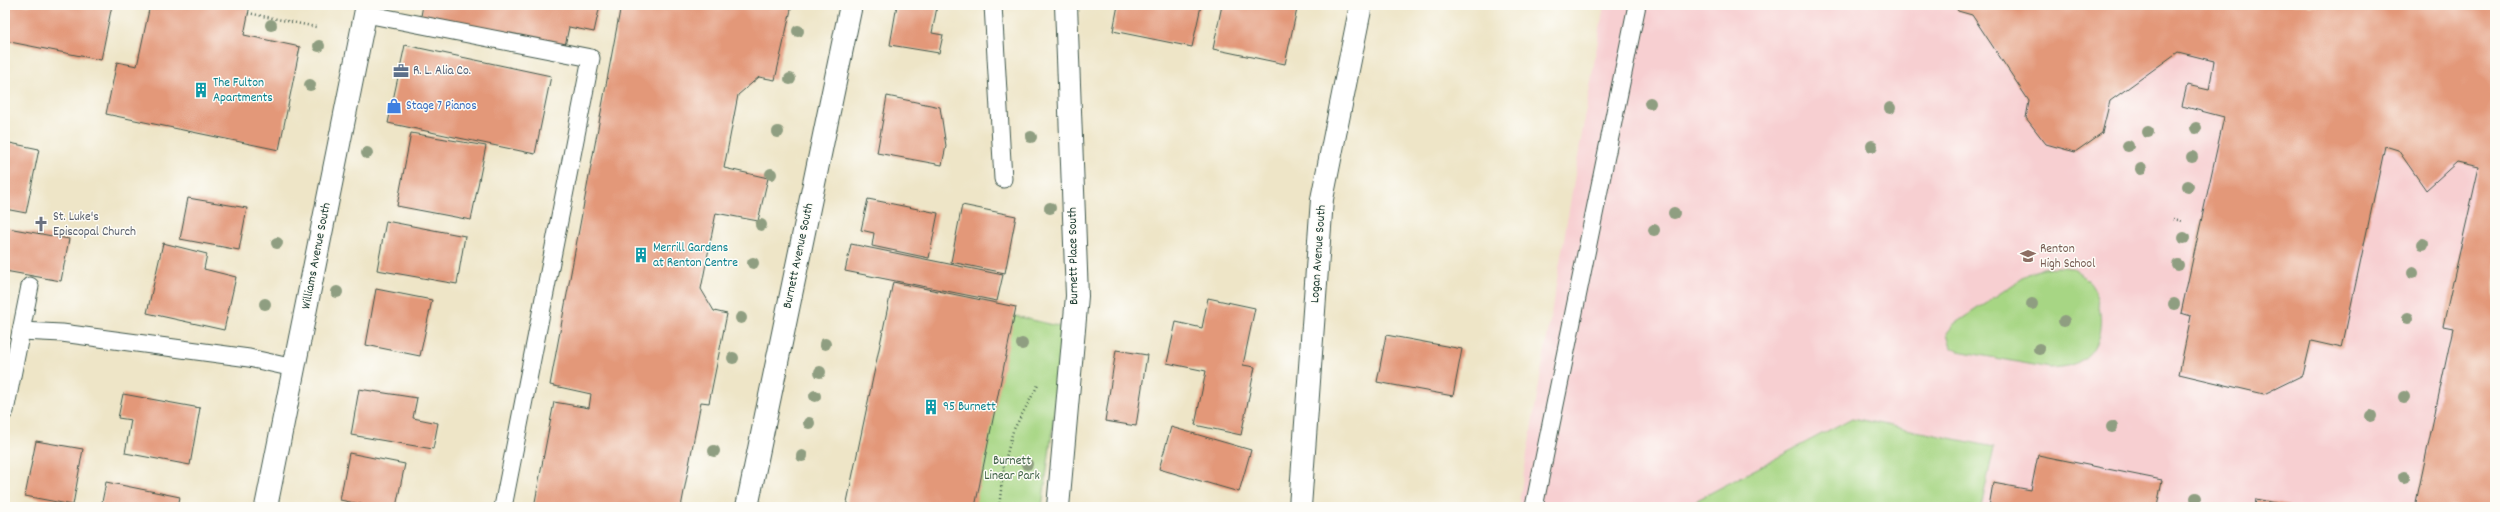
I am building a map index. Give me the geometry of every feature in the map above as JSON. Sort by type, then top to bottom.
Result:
[{"type":"street","name":"Burnett Avenue South","points":[[747,507],[851,5]]},
{"type":"street","name":"Burnett Place South","points":[[1058,507],[1077,296],[1066,5]]},
{"type":"street","name":"Logan Avenue South","points":[[1300,507],[1322,199],[1361,5]]},
{"type":"street","name":"Williams Avenue South","points":[[266,507],[366,9]]},
{"type":"lane","points":[[993,5],[1003,179]]},
{"type":"lane","points":[[1534,507],[1637,5]]},
{"type":"lane","points":[[366,9],[591,58],[503,507]]},
{"type":"lane","points":[[5,411],[30,286]]},
{"type":"lane","points":[[21,331],[62,332],[249,358],[294,368]]},
{"type":"path","points":[[248,13],[316,27]]},
{"type":"path","points":[[2173,219],[2183,221]]},
{"type":"path","points":[[999,507],[1004,465],[1013,431],[1049,366],[1072,355]]},
{"type":"shaded area","name":"Renton High School","points":[[1604,5],[2495,5],[2495,507],[1518,507]]},
{"type":"green space","points":[[2043,268],[2071,268],[2084,277],[2092,287],[2097,300],[2100,314],[2100,328],[2097,341],[2090,352],[2080,361],[2069,366],[2050,368],[1958,351],[1951,347],[1947,333],[1954,324],[2029,274]]},
{"type":"green space","name":"Burnett Linear Park","points":[[1007,314],[1066,328],[1042,507],[968,507]]},
{"type":"green space","points":[[1852,418],[1994,447],[1981,507],[1684,507]]},
{"type":"building","points":[[5,5],[112,5],[101,60],[5,41]]},
{"type":"building","name":"The Fulton Apartments","points":[[150,5],[250,5],[244,35],[300,47],[279,150],[106,114],[117,62],[137,66]]},
{"type":"building","points":[[423,5],[600,5],[594,32],[569,27],[565,46],[421,16]]},
{"type":"building","name":"Merrill Gardens at Renton Centre","points":[[621,5],[792,5],[775,80],[759,77],[738,95],[724,168],[768,178],[758,221],[716,213],[701,289],[714,311],[727,314],[709,403],[701,402],[681,507],[534,507],[554,402],[589,408],[591,394],[550,385]]},
{"type":"building","points":[[897,5],[937,7],[932,33],[943,35],[939,53],[890,45]]},
{"type":"building","points":[[1118,5],[1201,6],[1192,47],[1113,31]]},
{"type":"building","points":[[1222,5],[1276,5],[1297,9],[1285,64],[1213,49]]},
{"type":"building","points":[[1954,5],[2495,5],[2495,507],[2415,507],[2453,328],[2443,326],[2479,167],[2457,162],[2426,190],[2398,150],[2385,146],[2342,348],[2311,341],[2303,375],[2264,394],[2179,374],[2191,316],[2181,313],[2224,117],[2182,106],[2187,85],[2209,90],[2214,61],[2178,52],[2110,101],[2102,133],[2075,152],[2046,144],[2026,118],[2029,101],[1972,15],[1958,11]]},
{"type":"building","points":[[405,45],[551,76],[535,154],[388,123]]},
{"type":"building","points":[[887,96],[940,107],[946,146],[942,165],[877,153]]},
{"type":"building","points":[[411,133],[486,146],[471,220],[397,206]]},
{"type":"building","points":[[5,142],[39,149],[26,213],[5,209]]},
{"type":"building","points":[[188,198],[247,208],[239,250],[180,239]]},
{"type":"building","points":[[868,199],[938,213],[929,258],[872,246],[874,233],[861,230]]},
{"type":"building","points":[[962,205],[1016,216],[1005,273],[951,262]]},
{"type":"building","points":[[386,221],[465,236],[457,284],[377,270]]},
{"type":"building","points":[[8,228],[69,239],[61,281],[5,271],[5,244]]},
{"type":"building","points":[[163,243],[207,254],[204,269],[236,277],[224,330],[147,313]]},
{"type":"building","points":[[851,244],[1003,275],[997,301],[845,271]]},
{"type":"building","name":"95 Burnett","points":[[893,282],[1016,307],[975,507],[846,507]]},
{"type":"building","points":[[376,289],[432,300],[420,356],[366,345]]},
{"type":"building","points":[[1208,298],[1255,308],[1243,365],[1255,367],[1241,435],[1195,425],[1206,371],[1167,363],[1176,322],[1202,328]]},
{"type":"building","points":[[1386,335],[1462,349],[1453,396],[1377,382]]},
{"type":"building","points":[[1116,350],[1147,355],[1136,426],[1105,421]]},
{"type":"building","points":[[359,389],[417,398],[413,418],[438,423],[433,449],[351,435]]},
{"type":"building","points":[[123,394],[200,408],[190,465],[125,453],[131,420],[118,418]]},
{"type":"building","points":[[1171,427],[1251,450],[1239,492],[1159,469]]},
{"type":"building","points":[[36,441],[83,449],[73,505],[25,496]]},
{"type":"building","points":[[349,453],[405,464],[396,507],[375,507],[340,500]]},
{"type":"building","points":[[2038,455],[2162,480],[2157,507],[1989,507],[1993,483],[2031,490]]},
{"type":"building","points":[[106,482],[180,497],[178,507],[101,507]]},
{"type":"building","points":[[2256,499],[2289,506],[2289,507],[2255,507]]},
{"type":"place","name":"R. L. Alia Co.","points":[[401,71]]},
{"type":"place","name":"The Fulton Apartments","points":[[201,90]]},
{"type":"place","name":"Stage 7 Pianos","points":[[394,106]]},
{"type":"place","name":"St. Luke's Episcopal Church","points":[[41,224]]},
{"type":"place","name":"Merrill Gardens at Renton Centre","points":[[641,255]]},
{"type":"place","name":"Renton High School","points":[[2028,256]]},
{"type":"place","name":"95 Burnett","points":[[931,407]]}]
